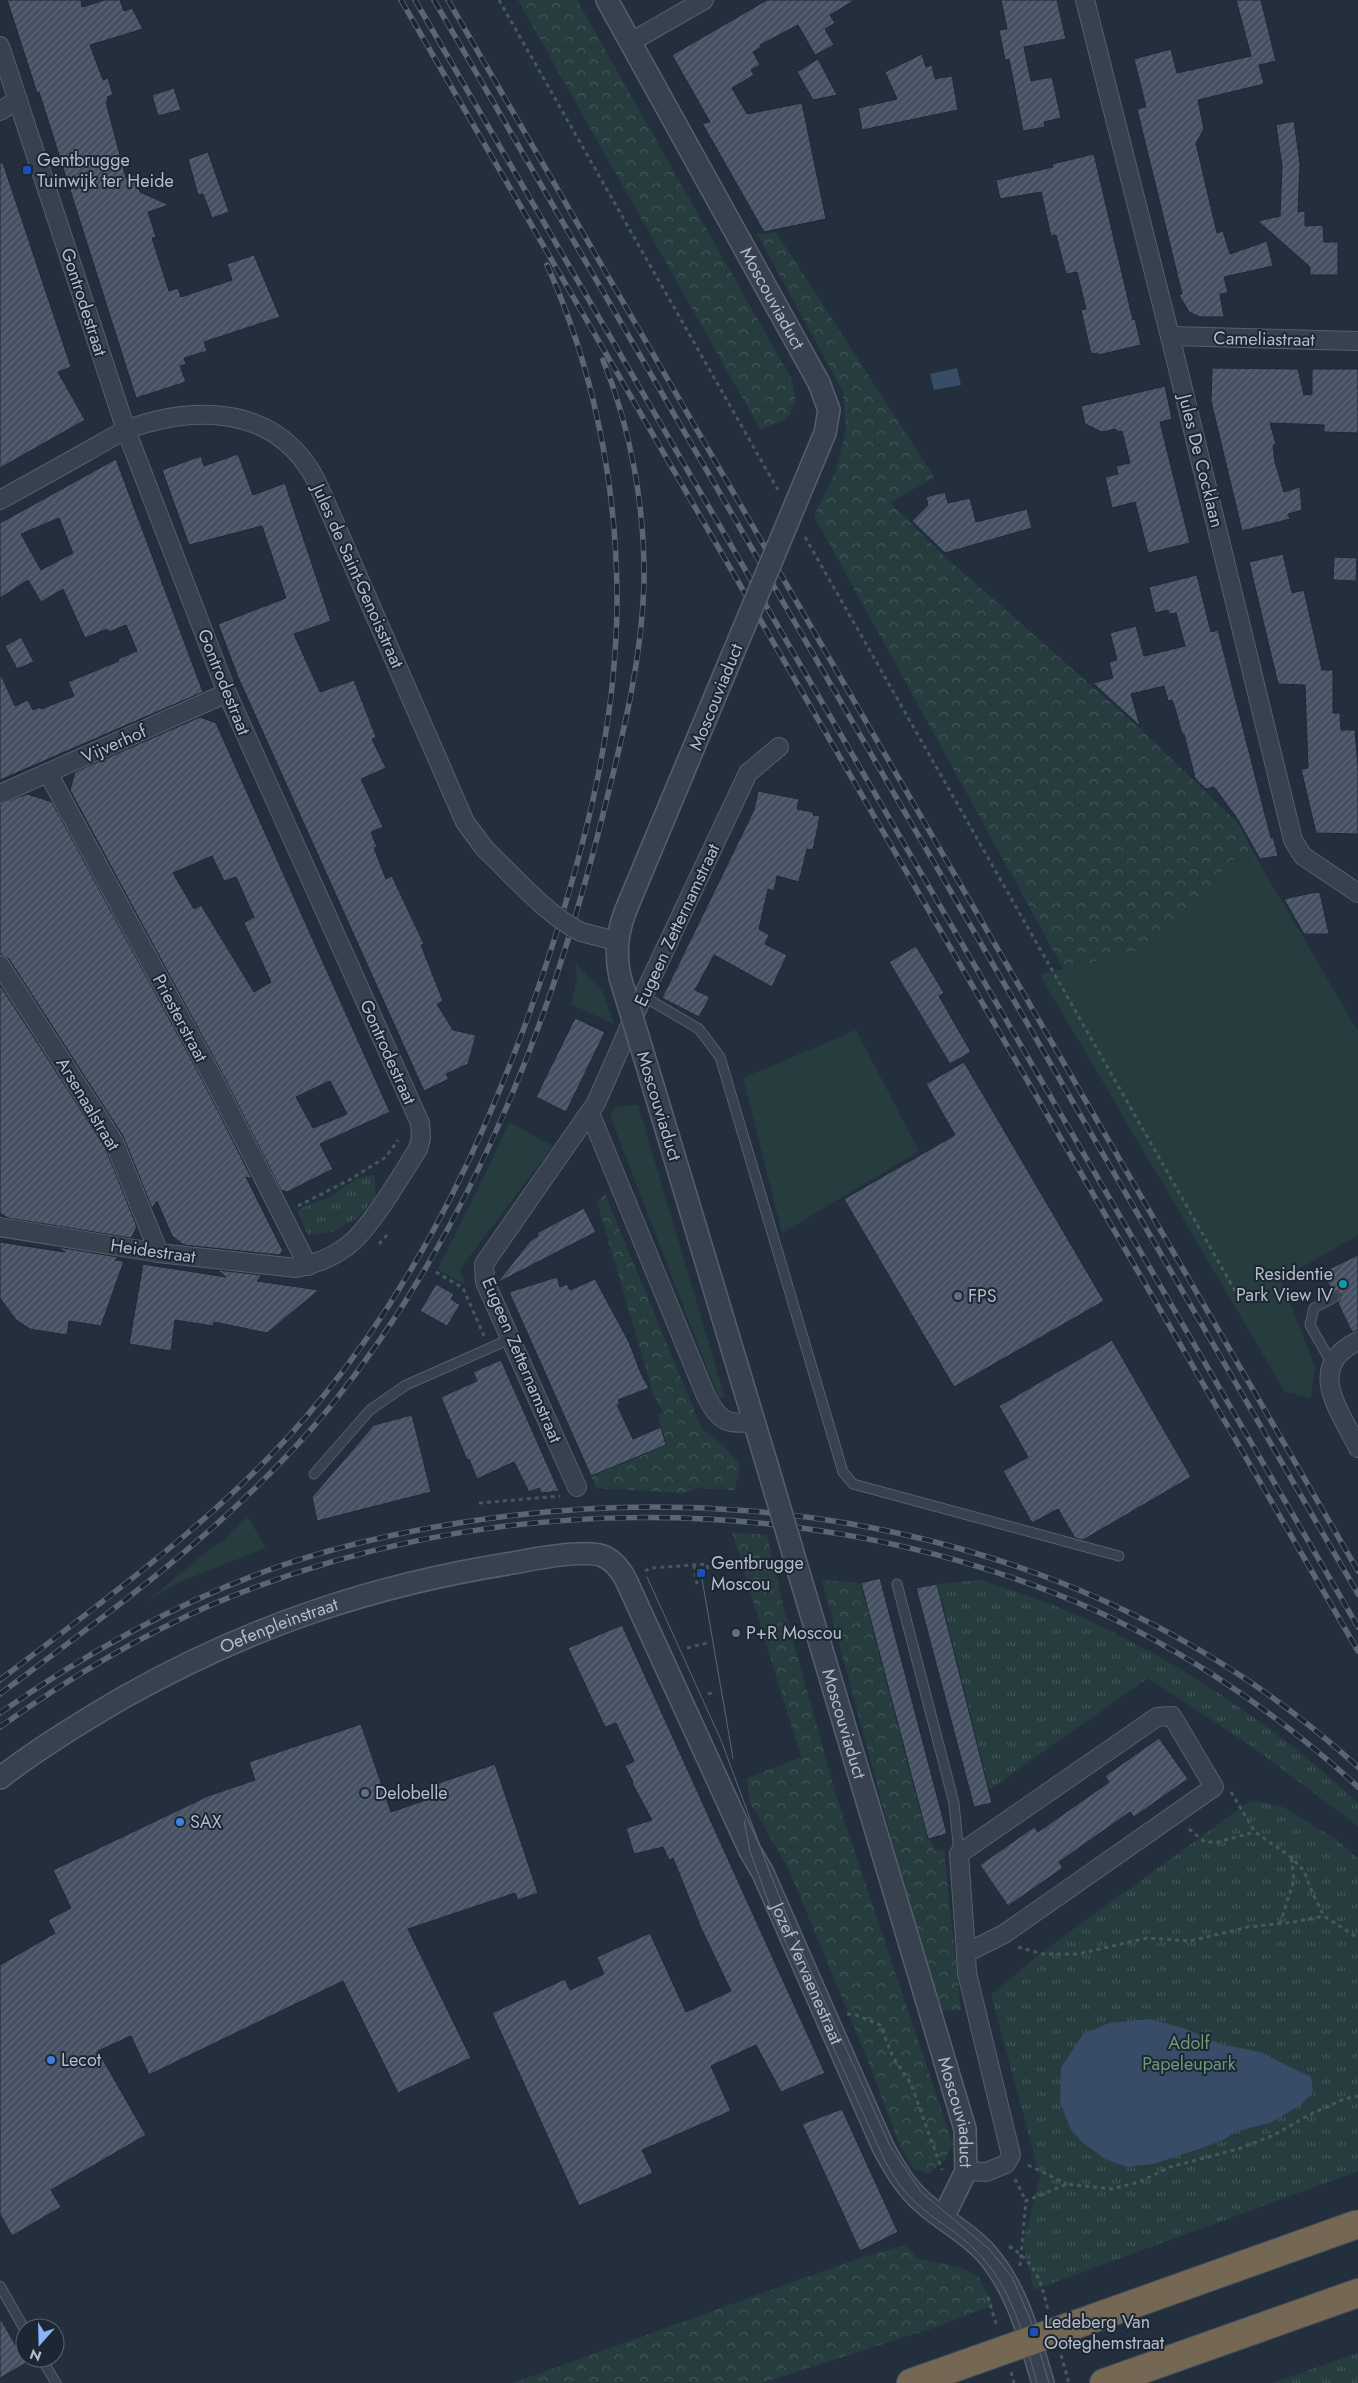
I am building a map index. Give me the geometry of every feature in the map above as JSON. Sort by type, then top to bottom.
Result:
[{"type":"highway","points":[[911,2383],[1358,2224]]},
{"type":"highway","points":[[1104,2383],[1358,2293]]},
{"type":"street","name":"Moscouviaduct","points":[[607,0],[819,383],[829,410],[825,433],[625,912],[616,941],[617,962],[965,2129],[966,2171],[943,2218]]},
{"type":"street","points":[[631,42],[704,0]]},
{"type":"street","name":"Jules De Cocklaan","points":[[1085,0],[1170,336],[1293,840],[1303,856],[1358,893]]},
{"type":"street","name":"Gontrodestraat","points":[[0,46],[126,430],[227,693],[420,1123],[421,1138],[418,1149],[368,1224],[345,1249],[308,1266]]},
{"type":"street","points":[[0,111],[18,100]]},
{"type":"street","name":"Cameliastraat","points":[[1170,336],[1358,341]]},
{"type":"street","name":"Jules de Saint-Genoisstraat","points":[[0,500],[126,430],[166,419],[199,413],[227,416],[257,424],[284,441],[308,466],[336,521],[465,822],[485,849],[565,924],[581,932],[616,941]]},
{"type":"street","name":"Vijverhof","points":[[0,794],[227,693]]},
{"type":"street","name":"Eugeen Zetternamstraat","points":[[577,1486],[485,1282],[484,1264],[596,1104],[748,773],[779,747]]},
{"type":"street","name":"Priesterstraat","points":[[48,773],[208,1069],[308,1266]]},
{"type":"street","name":"Arsenaalstraat","points":[[0,965],[114,1142],[159,1252]]},
{"type":"street","points":[[590,1113],[715,1413],[724,1421],[736,1424],[754,1422]]},
{"type":"street","name":"Heidestraat","points":[[0,1227],[159,1252],[273,1267],[296,1268],[308,1266]]},
{"type":"street","points":[[1358,1341],[1350,1345],[1331,1362],[1328,1372],[1330,1390],[1358,1448]]},
{"type":"street","name":"Oefenpleinstraat","points":[[0,1778],[26,1758],[90,1716],[167,1673],[258,1631],[352,1598],[455,1572],[552,1556],[587,1554]]},
{"type":"street","name":"Jozef Vervaenestraat","points":[[587,1554],[602,1556],[616,1565],[623,1574],[750,1851],[763,1873],[876,2133],[890,2159],[916,2196],[984,2251],[1006,2279],[1025,2322],[1043,2383]]},
{"type":"street","points":[[966,1953],[1004,1934],[1214,1787],[1172,1716],[1157,1717],[959,1854],[966,1973],[1011,2155],[1006,2164],[986,2172],[966,2171]]},
{"type":"lane","points":[[644,996],[699,1029],[720,1057],[842,1472],[853,1484],[1119,1556]]},
{"type":"lane","points":[[1331,1362],[1310,1325],[1314,1308],[1335,1297]]},
{"type":"lane","points":[[314,1474],[370,1410],[406,1385],[510,1339]]},
{"type":"lane","points":[[897,1584],[954,1803],[959,1854]]},
{"type":"lane","points":[[0,2286],[18,2318]]},
{"type":"lane","points":[[47,2368],[56,2383]]},
{"type":"path","points":[[499,0],[780,493]]},
{"type":"path","points":[[804,536],[1238,1296]]},
{"type":"path","points":[[280,1212],[351,1179],[386,1157],[417,1116]]},
{"type":"path","points":[[436,1272],[463,1288],[485,1339],[510,1339]]},
{"type":"path","points":[[478,1503],[562,1496],[577,1486]]},
{"type":"path","points":[[694,1565],[697,1584]]},
{"type":"path","points":[[687,1648],[707,1643]]},
{"type":"path","points":[[708,1694],[715,1692]]},
{"type":"path","points":[[1214,1787],[1228,1788],[1239,1802],[1255,1832],[1291,1857],[1304,1871],[1324,1916],[1358,1938]]},
{"type":"path","points":[[1173,1816],[1205,1842],[1218,1842],[1255,1832]]},
{"type":"path","points":[[1280,1924],[1294,1880],[1291,1857]]},
{"type":"path","points":[[1004,1934],[1013,1946],[1043,1954],[1078,1954],[1147,1938],[1190,1941],[1248,1927],[1280,1924],[1324,1916]]},
{"type":"path","points":[[824,2014],[830,2012],[856,2014],[880,2025],[893,2057],[911,2084],[946,2180],[966,2171]]},
{"type":"path","points":[[1011,2155],[1045,2175],[1067,2184],[1112,2189],[1139,2182],[1170,2167],[1238,2149],[1274,2135],[1309,2114],[1344,2099],[1358,2096]]},
{"type":"path","points":[[998,2328],[986,2292],[1012,2277],[1022,2264],[1026,2201],[1067,2184]]},
{"type":"path","points":[[1008,2365],[1014,2383]]},
{"type":"green space","points":[[518,0],[577,0],[792,380],[796,402],[786,420],[760,429]]},
{"type":"green space","points":[[776,232],[934,477],[890,503],[943,555],[1137,726],[1237,822],[1257,859],[1230,860],[1193,912],[1155,946],[1064,970],[814,516],[836,470],[846,430],[843,392],[757,234]]},
{"type":"green space","points":[[1257,859],[1358,1031],[1358,1235],[1281,1279],[1315,1367],[1311,1398],[1285,1392],[1040,975],[1155,946],[1193,912],[1230,860]]},
{"type":"green space","points":[[575,963],[603,992],[614,1024],[571,1004],[577,977]]},
{"type":"green space","points":[[856,1030],[919,1151],[782,1233],[743,1078]]},
{"type":"green space","points":[[638,1105],[725,1398],[719,1399],[610,1116],[615,1107]]},
{"type":"green space","points":[[509,1122],[553,1146],[460,1269],[466,1286],[438,1269]]},
{"type":"green space","points":[[374,1175],[376,1197],[357,1218],[332,1232],[308,1235],[297,1210],[331,1196],[358,1178]]},
{"type":"green space","points":[[605,1194],[702,1429],[726,1448],[740,1465],[735,1490],[698,1488],[682,1493],[596,1488],[591,1476],[666,1445],[658,1415],[663,1412],[654,1396],[597,1202]]},
{"type":"green space","points":[[247,1516],[266,1548],[175,1584],[145,1603],[211,1548],[223,1541]]},
{"type":"green space","points":[[732,1532],[767,1535],[783,1604],[838,1802],[953,2144],[945,2159],[929,2174],[915,2170],[901,2149],[868,2061],[788,1867],[750,1803],[747,1778],[801,1757]]},
{"type":"green space","points":[[822,1580],[861,1583],[928,1839],[931,1840],[934,1851],[944,1850],[961,2010],[938,2011]]},
{"type":"green space","points":[[981,1580],[1053,1605],[1095,1624],[1176,1666],[1214,1690],[1289,1744],[1358,1803],[1358,1826],[1251,1746],[1148,1678],[989,1790],[937,1584]]},
{"type":"green space","name":"Adolf Papeleupark","points":[[1252,1800],[1283,1807],[1334,1838],[1358,1858],[1358,2171],[1034,2290],[1023,2244],[1040,2176],[991,1995],[1042,1952]]},
{"type":"green space","points":[[905,2245],[917,2258],[962,2268],[979,2277],[993,2305],[933,2328],[761,2383],[513,2383],[860,2258]]},
{"type":"green space","points":[[1358,2353],[1358,2383],[1272,2383]]},
{"type":"water","points":[[957,368],[961,385],[934,390],[930,374]]},
{"type":"water","points":[[1150,2019],[1183,2028],[1221,2044],[1260,2052],[1311,2077],[1313,2091],[1302,2104],[1270,2123],[1237,2131],[1223,2140],[1199,2149],[1153,2164],[1127,2167],[1105,2159],[1082,2142],[1071,2130],[1060,2102],[1061,2068],[1083,2034],[1109,2023]]},
{"type":"building","points":[[7,0],[81,0],[82,7],[105,0],[120,0],[124,11],[132,8],[143,29],[90,45],[103,80],[108,78],[113,95],[107,97],[108,101],[106,102],[126,178],[135,175],[140,192],[169,205],[148,212],[156,237],[152,238],[169,291],[178,288],[181,297],[232,280],[227,264],[254,255],[280,317],[204,342],[207,351],[184,358],[186,364],[180,366],[186,382],[136,398],[39,92],[37,93]]},
{"type":"building","points":[[767,0],[855,0],[830,15],[835,23],[825,29],[834,45],[815,55],[798,25],[760,45],[761,47],[753,52],[760,65],[751,70],[754,75],[732,88],[747,114],[802,103],[826,219],[764,232],[702,123],[710,122],[672,55]]},
{"type":"building","points":[[1001,0],[1057,0],[1066,39],[1024,47],[1031,81],[1052,77],[1061,118],[1044,122],[1045,127],[1023,131],[1009,59],[1005,60],[999,30],[1007,29]]},
{"type":"building","points":[[1236,0],[1261,0],[1276,61],[1259,65],[1264,84],[1198,100],[1204,129],[1196,143],[1217,233],[1223,231],[1230,254],[1267,241],[1273,266],[1224,277],[1228,293],[1220,294],[1224,317],[1200,317],[1189,312],[1179,295],[1182,294],[1137,109],[1146,107],[1134,59],[1171,49],[1177,73],[1251,56]]},
{"type":"building","points":[[922,54],[926,67],[932,65],[935,79],[952,76],[958,110],[862,130],[858,108],[897,99],[885,72]]},
{"type":"building","points":[[818,59],[837,95],[813,100],[797,72]]},
{"type":"building","points":[[174,88],[181,110],[158,116],[152,95]]},
{"type":"building","points":[[1294,121],[1300,164],[1298,212],[1305,211],[1305,226],[1323,225],[1324,242],[1338,242],[1338,275],[1310,275],[1310,267],[1258,221],[1280,216],[1282,166],[1276,125]]},
{"type":"building","points":[[208,152],[229,212],[212,218],[203,194],[198,195],[188,159]]},
{"type":"building","points":[[1094,154],[1133,320],[1135,319],[1141,345],[1098,355],[1097,353],[1091,354],[1081,310],[1086,309],[1077,272],[1066,274],[1056,235],[1051,236],[1041,192],[1000,199],[996,180],[1053,167],[1052,164]]},
{"type":"building","points":[[0,163],[3,163],[71,367],[58,372],[85,420],[0,468]]},
{"type":"building","points":[[1212,368],[1298,369],[1304,395],[1312,394],[1312,369],[1358,369],[1358,433],[1324,432],[1324,425],[1270,423],[1276,444],[1273,445],[1275,462],[1284,492],[1300,487],[1302,510],[1288,514],[1290,519],[1242,531],[1211,401]]},
{"type":"building","points":[[1165,386],[1172,419],[1160,422],[1190,543],[1148,553],[1135,502],[1112,508],[1105,477],[1118,474],[1116,466],[1130,463],[1122,431],[1117,432],[1116,429],[1102,432],[1085,424],[1081,406]]},
{"type":"building","points":[[238,454],[253,495],[285,483],[331,621],[294,634],[320,692],[354,680],[376,737],[372,739],[386,768],[361,779],[383,827],[371,832],[377,847],[374,848],[386,879],[392,876],[424,944],[421,945],[443,1001],[437,1004],[453,1030],[476,1035],[468,1064],[446,1074],[449,1079],[424,1091],[238,677],[218,624],[286,598],[262,526],[189,545],[162,470],[201,456],[204,466]]},
{"type":"building","points":[[116,459],[203,692],[0,780],[0,673],[15,706],[28,700],[33,710],[40,707],[41,709],[74,696],[68,682],[119,661],[118,659],[137,651],[126,625],[109,632],[107,629],[85,638],[63,589],[41,602],[28,580],[0,598],[0,523]],"holes":[[[59,518],[73,553],[41,570],[21,534]]]},
{"type":"building","points":[[945,492],[948,503],[970,498],[976,522],[1027,509],[1032,528],[945,553],[912,521],[928,505],[926,497]]},
{"type":"building","points":[[1283,554],[1292,593],[1304,590],[1322,670],[1333,670],[1333,713],[1340,713],[1341,730],[1355,730],[1358,767],[1358,834],[1316,833],[1301,769],[1308,768],[1305,685],[1278,684],[1249,562]]},
{"type":"building","points":[[1334,557],[1357,558],[1356,581],[1333,580]]},
{"type":"building","points":[[1197,575],[1211,632],[1218,630],[1271,838],[1273,837],[1278,856],[1260,859],[1237,818],[1214,787],[1206,789],[1195,778],[1184,734],[1182,734],[1172,700],[1168,701],[1164,686],[1131,694],[1140,726],[1093,683],[1113,678],[1109,662],[1117,660],[1110,633],[1136,626],[1144,656],[1185,646],[1176,613],[1169,614],[1168,610],[1155,613],[1149,587]]},
{"type":"building","points":[[21,637],[34,662],[17,669],[5,646]]},
{"type":"building","points":[[200,717],[216,723],[390,1112],[320,1144],[333,1169],[287,1192],[281,1190],[222,1073],[70,790],[75,772]],"holes":[[[212,856],[224,881],[236,877],[254,917],[244,923],[271,982],[254,992],[201,905],[194,909],[173,873]],[[330,1081],[347,1114],[313,1128],[296,1097]]]},
{"type":"building","points":[[758,791],[799,799],[797,809],[813,812],[813,815],[820,816],[813,850],[807,849],[799,882],[777,876],[774,891],[768,889],[759,929],[769,935],[765,944],[787,955],[772,987],[714,955],[695,990],[710,997],[699,1017],[662,998],[754,810]]},
{"type":"building","points":[[27,794],[52,802],[204,1083],[252,1179],[246,1177],[283,1251],[279,1255],[184,1245],[172,1236],[157,1201],[152,1208],[123,1136],[9,959],[0,954],[0,804]]},
{"type":"building","points":[[1316,892],[1320,893],[1329,934],[1304,934],[1284,899]]},
{"type":"building","points":[[916,946],[944,993],[939,996],[971,1052],[950,1064],[889,962]]},
{"type":"building","points":[[0,985],[105,1147],[137,1227],[131,1238],[8,1218],[0,1213]]},
{"type":"building","points":[[575,1018],[605,1032],[566,1112],[536,1097]]},
{"type":"building","points":[[964,1062],[1104,1301],[954,1387],[844,1199],[955,1135],[926,1084]]},
{"type":"building","points":[[584,1208],[596,1232],[497,1283],[530,1241],[538,1236],[537,1233]]},
{"type":"building","points":[[0,1242],[65,1252],[57,1247],[118,1257],[115,1260],[124,1261],[101,1326],[69,1321],[67,1335],[30,1329],[16,1320],[0,1298]]},
{"type":"building","name":"Residentie Park View IV","points":[[1358,1255],[1358,1330],[1352,1332],[1338,1303],[1341,1295],[1338,1292],[1332,1291],[1323,1272]]},
{"type":"building","points":[[143,1264],[226,1277],[217,1270],[262,1275],[257,1281],[319,1290],[267,1333],[214,1322],[213,1326],[175,1320],[171,1351],[129,1344]]},
{"type":"building","points":[[557,1277],[560,1287],[567,1284],[570,1290],[595,1279],[629,1342],[642,1376],[649,1388],[618,1400],[620,1404],[617,1405],[633,1439],[661,1427],[666,1445],[591,1476],[509,1292]]},
{"type":"building","points":[[436,1284],[454,1294],[451,1299],[460,1305],[447,1326],[420,1311]]},
{"type":"building","points":[[1112,1340],[1191,1477],[1083,1540],[1075,1538],[1058,1509],[1032,1523],[1003,1471],[1028,1457],[999,1406]]},
{"type":"building","points":[[501,1360],[559,1491],[542,1493],[539,1488],[529,1492],[514,1462],[477,1479],[469,1459],[467,1460],[441,1397],[477,1381],[473,1372]]},
{"type":"building","points":[[412,1415],[431,1492],[317,1521],[312,1497],[374,1425]]},
{"type":"building","points":[[880,1578],[947,1834],[928,1839],[861,1583]]},
{"type":"building","points":[[937,1584],[992,1803],[974,1807],[916,1588]]},
{"type":"building","points":[[622,1625],[825,2073],[781,2092],[756,2045],[711,2066],[731,2111],[642,2150],[653,2173],[579,2206],[492,2013],[565,1979],[570,1990],[604,1974],[597,1957],[650,1933],[686,2012],[731,1991],[701,1928],[673,1858],[669,1860],[663,1847],[634,1854],[626,1828],[652,1820],[625,1766],[634,1761],[616,1723],[605,1727],[568,1648]]},
{"type":"building","points":[[361,1724],[391,1812],[437,1796],[433,1785],[495,1764],[538,1893],[518,1900],[515,1893],[408,1929],[471,2058],[398,2093],[343,1981],[149,2075],[131,2036],[98,2051],[146,2135],[51,2190],[61,2207],[12,2236],[0,2214],[0,1965],[55,1933],[48,1920],[71,1908],[53,1870],[208,1796],[255,1780],[249,1762]]},
{"type":"building","points":[[1159,1738],[1188,1779],[1134,1817],[1130,1812],[1059,1862],[1063,1868],[1008,1906],[980,1865],[1034,1827],[1038,1832],[1109,1782],[1105,1776]]},
{"type":"building","points":[[842,2109],[898,2232],[860,2251],[802,2124]]},
{"type":"building","points":[[0,2318],[15,2344],[15,2368],[17,2368],[0,2378]]},
{"type":"tram line","points":[[701,1573],[733,1758]]},
{"type":"tram line","points":[[647,1577],[721,1740],[794,1934],[890,2146],[921,2192],[989,2249],[1012,2277],[1030,2319],[1049,2383]]},
{"type":"tram line","points":[[744,1820],[750,1851],[772,1912],[885,2161],[910,2197],[921,2208],[970,2245],[989,2266],[1008,2297],[1015,2313],[1037,2383]]},
{"type":"railway","points":[[401,0],[1358,1651]]},
{"type":"railway","points":[[415,0],[1358,1627]]},
{"type":"railway","points":[[434,0],[1358,1594]]},
{"type":"railway","points":[[448,0],[1358,1571]]},
{"type":"railway","points":[[0,1680],[169,1549],[209,1514],[286,1440],[321,1399],[358,1351],[392,1300],[423,1248],[452,1195],[478,1140],[524,1028],[559,925],[585,832],[605,737],[616,641],[616,551],[607,467],[589,384],[563,304],[547,265]]},
{"type":"railway","points":[[0,1694],[131,1595],[216,1525],[256,1488],[330,1407],[380,1339],[425,1269],[466,1195],[502,1118],[534,1040],[562,960],[586,879],[626,718],[640,637],[643,610],[644,554],[639,497],[629,441],[613,386],[603,360]]},
{"type":"railway","points":[[0,1713],[63,1671],[128,1633],[162,1616],[230,1585],[327,1551],[421,1529],[517,1515],[630,1507],[744,1510],[856,1525],[966,1550],[1072,1587],[1174,1635],[1269,1695],[1358,1767]]},
{"type":"railway","points":[[0,1727],[76,1676],[156,1631],[211,1605],[312,1568],[416,1541],[523,1524],[631,1518],[740,1521],[847,1535],[952,1559],[1054,1593],[1096,1611],[1136,1630],[1215,1676],[1289,1729],[1358,1787]]},
{"type":"place","name":"Gentbrugge Tuinwijk ter Heide","points":[[27,170]]},
{"type":"place","name":"Residentie Park View IV","points":[[1343,1284]]},
{"type":"place","name":"FPS","points":[[958,1296]]},
{"type":"place","name":"Gentbrugge Moscou","points":[[701,1573]]},
{"type":"place","name":"P+R Moscou","points":[[736,1633]]},
{"type":"place","name":"Delobelle","points":[[365,1793]]},
{"type":"place","name":"SAX","points":[[180,1822]]},
{"type":"place","name":"Lecot","points":[[51,2060]]},
{"type":"place","name":"Ledeberg Van Ooteghemstraat","points":[[1034,2332]]}]
